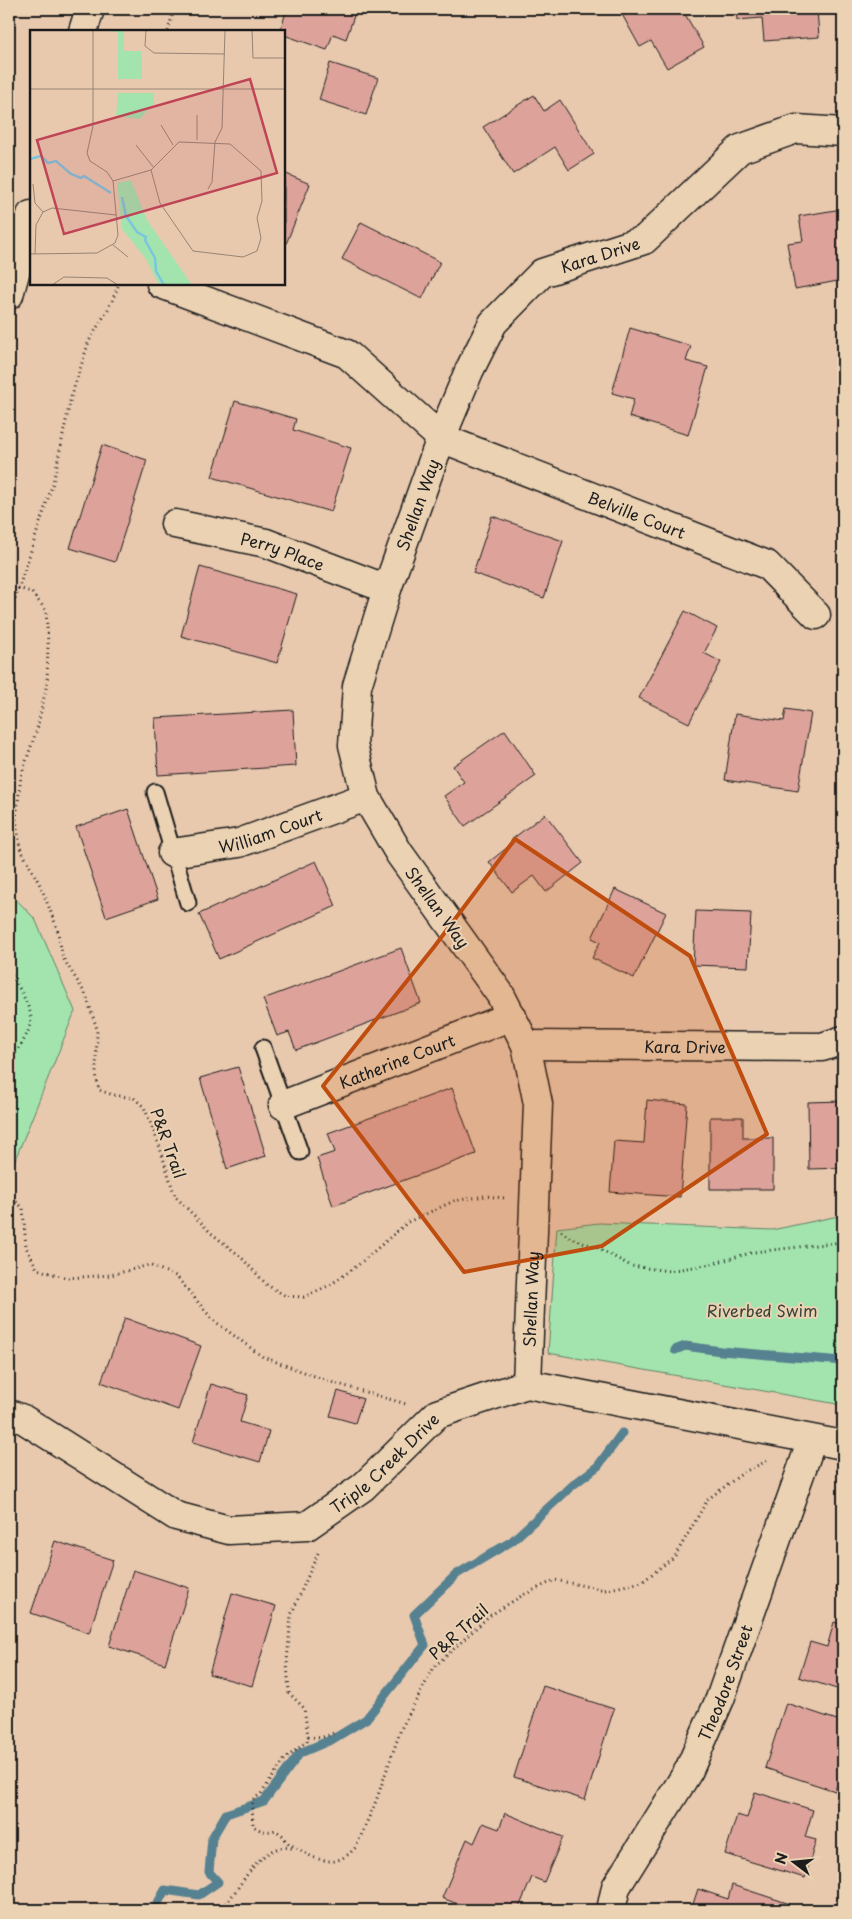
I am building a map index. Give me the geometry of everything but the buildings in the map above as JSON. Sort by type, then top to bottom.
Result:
[{"type":"street","points":[[83,30],[90,9]]},
{"type":"street","name":"Kara Drive","points":[[441,438],[469,371],[493,323],[542,273],[644,240],[740,149],[796,129],[843,132]]},
{"type":"street","points":[[9,295],[24,228]]},
{"type":"street","points":[[164,285],[347,354],[441,438]]},
{"type":"street","name":"Shellan Way","points":[[441,438],[386,589],[357,686],[354,745],[366,797],[400,853],[500,994],[526,1045],[538,1104],[527,1384]]},
{"type":"street","name":"Belville Court","points":[[441,438],[767,565],[816,615]]},
{"type":"street","name":"Perry Place","points":[[175,524],[266,542],[386,589]]},
{"type":"street","name":"William Court","points":[[172,853],[238,843],[366,797]]},
{"type":"street","name":"Katherine Court","points":[[284,1105],[512,1016]]},
{"type":"street","name":"Kara Drive","points":[[526,1045],[822,1047],[843,1040]]},
{"type":"street","name":"Triple Creek Drive","points":[[9,1414],[23,1419],[176,1516],[230,1530],[307,1526],[363,1487],[437,1414],[527,1384],[802,1439],[843,1445]]},
{"type":"street","name":"Theodore Street","points":[[611,1910],[616,1887],[688,1770],[720,1700],[802,1439]]},
{"type":"lane","points":[[155,792],[188,903]]},
{"type":"lane","points":[[263,1048],[300,1152]]},
{"type":"path","points":[[168,30],[174,9]]},
{"type":"path","points":[[9,618],[53,483],[70,397],[89,341],[110,306],[120,285]]},
{"type":"path","name":"P&R Trail","points":[[18,588],[31,592],[46,610],[48,643],[46,684],[37,729],[21,776],[16,820],[20,848],[41,887],[56,928],[63,958],[86,995],[97,1030],[96,1074],[100,1090],[134,1098],[144,1107],[158,1142],[175,1196],[211,1233],[240,1256],[267,1285],[286,1296],[304,1297],[330,1285],[357,1266],[408,1222],[454,1200],[485,1196],[534,1202]]},
{"type":"path","points":[[9,970],[18,985],[30,1017],[26,1037],[9,1063]]},
{"type":"path","points":[[9,1195],[23,1208],[26,1247],[37,1269],[67,1278],[111,1275],[149,1265],[176,1276],[213,1320],[263,1357],[331,1382],[437,1414]]},
{"type":"path","points":[[534,1202],[557,1228],[569,1237],[598,1248],[631,1266],[669,1271],[711,1264],[754,1252],[843,1242]]},
{"type":"path","name":"P&R Trail","points":[[299,1851],[325,1861],[341,1859],[356,1847],[376,1800],[401,1729],[434,1668],[490,1616],[523,1595],[555,1580],[604,1590],[642,1582],[674,1556],[708,1499],[744,1472],[777,1457],[802,1439]]},
{"type":"path","points":[[299,1851],[275,1830],[268,1832],[260,1831],[253,1826],[252,1800],[261,1794],[285,1759],[307,1741],[304,1708],[289,1693],[287,1662],[291,1615],[321,1545],[324,1514]]},
{"type":"path","points":[[308,1736],[315,1738],[325,1737],[333,1733]]},
{"type":"path","points":[[218,1910],[230,1899],[250,1870],[263,1856],[275,1850],[289,1847],[299,1851]]},
{"type":"highlighted area","points":[[515,839],[690,956],[767,1134],[602,1246],[464,1272],[323,1086],[434,947]]},
{"type":"green space","points":[[9,892],[35,919],[75,1011],[15,1160],[9,1166]]},
{"type":"green space","name":"Riverbed Swim","points":[[843,1215],[843,1405],[548,1353],[557,1228],[599,1223],[772,1230]]},
{"type":"waterway","points":[[675,1350],[685,1346],[721,1351],[843,1361]]},
{"type":"waterway","points":[[154,1910],[165,1890],[199,1895],[218,1882],[209,1872],[212,1838],[226,1814],[264,1801],[300,1753],[333,1739],[366,1719],[425,1645],[414,1615],[457,1574],[512,1541],[573,1485],[598,1466],[622,1433]]}]
